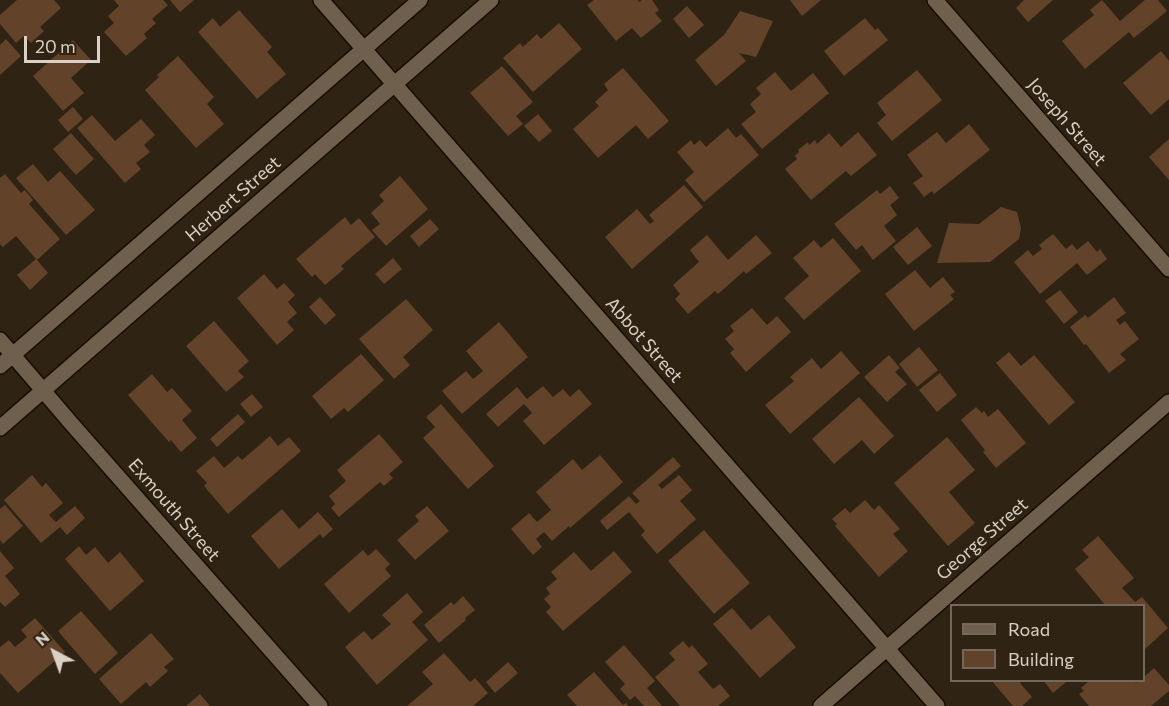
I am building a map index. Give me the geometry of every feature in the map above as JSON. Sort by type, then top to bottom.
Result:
[{"type":"street","name":"Abbot Street","points":[[321,0],[937,706]]},
{"type":"street","name":"Herbert Street","points":[[0,366],[420,0]]},
{"type":"street","name":"Herbert Street","points":[[0,428],[491,0]]},
{"type":"street","name":"Joseph Street","points":[[935,0],[1169,269]]},
{"type":"street","name":"Exmouth Street","points":[[0,339],[320,706]]},
{"type":"street","name":"George Street","points":[[820,706],[1169,402]]},
{"type":"building","points":[[17,0],[54,0],[61,8],[40,27],[44,31],[31,43],[24,36],[16,43],[0,24],[0,15]]},
{"type":"building","points":[[114,0],[163,0],[168,5],[152,19],[156,23],[144,34],[147,38],[126,56],[104,32],[114,23],[108,16],[119,6]]},
{"type":"building","points":[[170,0],[194,0],[180,12]]},
{"type":"building","points":[[594,0],[638,0],[639,2],[652,0],[659,10],[655,13],[662,21],[641,38],[632,28],[616,41],[587,5]]},
{"type":"building","points":[[790,0],[821,0],[802,16]]},
{"type":"building","points":[[1024,0],[1053,0],[1028,22],[1016,8]]},
{"type":"building","points":[[1102,0],[1120,21],[1145,0],[1158,0],[1167,11],[1134,38],[1129,32],[1085,69],[1062,41],[1094,15],[1090,10]]},
{"type":"building","points":[[687,6],[704,25],[689,38],[673,19]]},
{"type":"building","points":[[239,10],[272,47],[267,52],[286,74],[257,99],[198,32],[213,18],[220,27]]},
{"type":"building","points":[[740,11],[773,21],[756,57],[739,53],[746,61],[716,86],[695,60],[724,35]]},
{"type":"building","points":[[865,18],[888,40],[844,76],[824,51]]},
{"type":"building","points":[[559,23],[582,49],[533,92],[503,58],[520,43],[523,47],[537,34],[541,39]]},
{"type":"building","points":[[6,39],[21,56],[0,75],[0,45]]},
{"type":"building","points":[[73,40],[91,60],[71,78],[84,93],[63,111],[33,76]]},
{"type":"building","points":[[1161,51],[1169,61],[1169,99],[1151,115],[1123,83]]},
{"type":"building","points":[[178,56],[214,97],[207,104],[224,124],[196,148],[145,90],[159,77],[157,75]]},
{"type":"building","points":[[502,66],[533,102],[516,116],[523,124],[508,136],[470,93]]},
{"type":"building","points":[[623,68],[669,121],[648,139],[636,125],[598,158],[573,129],[599,106],[595,102],[608,90],[604,84]]},
{"type":"building","points":[[917,70],[942,100],[892,141],[877,123],[886,115],[877,103]]},
{"type":"building","points":[[775,72],[791,91],[813,73],[829,93],[762,149],[741,124],[756,112],[750,104],[761,94],[756,88]]},
{"type":"building","points":[[73,107],[83,119],[68,132],[58,120]]},
{"type":"building","points":[[538,114],[552,131],[539,142],[524,126]]},
{"type":"building","points":[[92,115],[115,141],[141,119],[155,135],[144,145],[150,152],[136,163],[141,169],[125,183],[77,128]]},
{"type":"building","points":[[969,124],[990,150],[934,194],[932,191],[924,197],[913,183],[923,176],[907,155],[937,132],[946,143]]},
{"type":"building","points":[[728,128],[736,138],[741,134],[759,155],[704,202],[685,180],[694,172],[677,152],[691,140],[694,145],[700,140],[706,147]]},
{"type":"building","points":[[858,132],[877,155],[851,176],[846,171],[811,200],[785,169],[797,159],[795,156],[798,150],[808,142],[809,145],[815,140],[817,144],[829,133],[841,147]]},
{"type":"building","points":[[71,133],[94,159],[76,175],[53,149]]},
{"type":"building","points":[[1169,139],[1169,180],[1149,157]]},
{"type":"building","points":[[33,164],[48,182],[60,171],[95,210],[66,235],[16,178]]},
{"type":"building","points":[[5,174],[21,193],[25,190],[33,200],[29,204],[60,239],[37,260],[16,236],[3,247],[0,244],[0,178]]},
{"type":"building","points":[[400,176],[428,209],[386,246],[372,230],[380,224],[371,213],[384,201],[379,195]]},
{"type":"building","points":[[684,185],[703,207],[632,269],[605,237],[637,209],[650,224],[654,221],[649,215]]},
{"type":"building","points":[[890,186],[899,198],[890,205],[897,215],[884,226],[896,241],[873,260],[862,245],[856,250],[834,224],[877,190],[880,194]]},
{"type":"building","points":[[1001,207],[1017,212],[1021,228],[1019,239],[990,262],[937,263],[949,223],[979,224]]},
{"type":"building","points":[[345,217],[351,225],[359,218],[375,237],[341,266],[344,269],[325,285],[315,274],[312,277],[296,259]]},
{"type":"building","points":[[430,219],[439,229],[419,247],[410,236]]},
{"type":"building","points":[[917,227],[932,246],[908,265],[893,247]]},
{"type":"building","points":[[1053,234],[1066,249],[1072,244],[1077,250],[1088,241],[1097,252],[1100,249],[1107,259],[1087,275],[1077,263],[1040,294],[1014,262],[1028,250],[1033,256],[1042,249],[1039,245]]},
{"type":"building","points":[[707,235],[728,260],[756,235],[772,253],[746,274],[744,271],[718,294],[715,291],[688,314],[675,299],[680,294],[673,285],[699,262],[690,250]]},
{"type":"building","points":[[833,238],[861,271],[804,320],[784,298],[809,276],[793,258],[814,240],[821,248]]},
{"type":"building","points":[[393,258],[402,269],[384,284],[375,274]]},
{"type":"building","points":[[36,259],[48,273],[30,290],[17,275]]},
{"type":"building","points":[[915,270],[930,288],[943,277],[955,292],[950,295],[954,299],[914,331],[885,294]]},
{"type":"building","points":[[264,274],[277,289],[284,283],[295,295],[288,302],[297,313],[287,322],[294,330],[277,345],[237,298]]},
{"type":"building","points":[[1060,290],[1078,312],[1064,324],[1045,301]]},
{"type":"building","points":[[320,297],[336,315],[325,325],[309,307]]},
{"type":"building","points":[[1114,297],[1126,313],[1116,320],[1120,325],[1125,321],[1139,339],[1120,354],[1126,360],[1109,373],[1070,327],[1085,315],[1088,318]]},
{"type":"building","points":[[406,299],[433,330],[403,357],[410,365],[394,379],[359,339]]},
{"type":"building","points":[[752,308],[767,325],[777,316],[791,332],[746,372],[730,353],[734,349],[725,339],[734,331],[730,326]]},
{"type":"building","points":[[214,321],[249,361],[238,371],[244,377],[226,392],[186,346]]},
{"type":"building","points":[[499,322],[528,357],[462,414],[442,391],[466,371],[473,379],[483,371],[466,351]]},
{"type":"building","points":[[919,347],[938,370],[917,387],[899,364]]},
{"type":"building","points":[[841,351],[860,373],[790,434],[765,405],[794,381],[790,377],[812,358],[821,369]]},
{"type":"building","points":[[1009,352],[1021,366],[1034,355],[1075,402],[1049,425],[996,363]]},
{"type":"building","points":[[361,354],[384,380],[348,412],[344,408],[331,419],[312,396]]},
{"type":"building","points":[[889,355],[900,368],[895,372],[907,384],[887,402],[864,377]]},
{"type":"building","points":[[940,373],[957,395],[937,412],[919,390]]},
{"type":"building","points":[[152,374],[167,392],[172,388],[192,411],[182,420],[197,438],[181,452],[171,440],[169,442],[128,395]]},
{"type":"building","points":[[543,386],[553,397],[563,389],[570,397],[579,389],[592,404],[544,445],[523,421],[532,413],[524,404],[498,427],[486,414],[517,387],[527,399]]},
{"type":"building","points":[[252,394],[263,407],[251,417],[240,404]]},
{"type":"building","points":[[859,397],[894,436],[874,454],[862,440],[834,464],[812,439]]},
{"type":"building","points":[[441,404],[494,466],[468,489],[423,438],[435,427],[426,417]]},
{"type":"building","points":[[976,407],[982,413],[984,411],[988,417],[998,409],[1026,443],[996,468],[961,420]]},
{"type":"building","points":[[238,414],[245,422],[217,447],[210,439]]},
{"type":"building","points":[[379,434],[403,462],[389,474],[393,478],[384,486],[380,482],[339,517],[331,508],[335,504],[329,496],[346,481],[337,470]]},
{"type":"building","points":[[270,436],[278,446],[289,437],[301,451],[228,514],[204,486],[207,483],[196,471],[214,456],[224,468],[238,456],[242,460]]},
{"type":"building","points":[[947,437],[975,470],[949,492],[975,523],[948,546],[894,483]]},
{"type":"building","points":[[600,455],[623,482],[552,541],[544,532],[536,539],[542,547],[533,555],[511,529],[529,513],[537,522],[551,510],[536,492],[573,459],[582,470]]},
{"type":"building","points":[[673,457],[681,466],[658,485],[662,489],[679,475],[692,490],[680,501],[696,519],[657,554],[641,535],[645,531],[629,512],[607,530],[600,521],[629,496],[636,504],[640,501],[632,493]]},
{"type":"building","points":[[32,475],[42,487],[46,483],[63,503],[49,515],[56,522],[75,506],[85,518],[67,535],[60,527],[41,543],[4,500]]},
{"type":"building","points":[[865,500],[874,510],[879,505],[900,529],[893,534],[908,551],[879,577],[835,526],[837,524],[832,519],[845,508],[850,513]]},
{"type":"building","points":[[5,505],[23,526],[3,544],[0,540],[0,509]]},
{"type":"building","points":[[427,506],[449,531],[415,560],[397,540],[419,521],[415,516]]},
{"type":"building","points":[[282,509],[299,529],[318,512],[333,529],[323,538],[320,534],[279,569],[251,536]]},
{"type":"building","points":[[704,530],[750,583],[714,614],[668,561]]},
{"type":"building","points":[[1098,536],[1134,578],[1122,588],[1135,602],[1142,597],[1168,628],[1145,649],[1145,604],[1104,604],[1075,569],[1089,557],[1082,550]]},
{"type":"building","points":[[79,546],[86,555],[95,547],[108,563],[120,552],[144,581],[110,611],[65,559]]},
{"type":"building","points":[[376,549],[390,564],[385,569],[391,576],[349,613],[324,584],[363,550],[368,556]]},
{"type":"building","points":[[0,551],[14,568],[5,576],[20,594],[5,607],[0,602]]},
{"type":"building","points":[[614,551],[632,572],[563,631],[546,612],[551,607],[544,599],[550,594],[546,588],[557,579],[551,572],[574,552],[591,571]]},
{"type":"building","points":[[407,593],[423,612],[412,622],[428,640],[377,685],[345,647],[364,631],[372,640],[391,624],[382,615]]},
{"type":"building","points":[[463,596],[475,610],[439,643],[424,625],[451,602],[454,605]]},
{"type":"building","points":[[732,608],[751,630],[769,615],[796,647],[760,678],[713,624]]},
{"type":"building","points":[[81,611],[118,653],[95,674],[58,631]]},
{"type":"building","points":[[35,618],[65,652],[18,693],[0,673],[0,647],[9,640],[15,647],[27,637],[21,630]]},
{"type":"building","points":[[151,633],[174,659],[164,667],[168,671],[150,687],[146,682],[121,704],[99,679]]},
{"type":"building","points":[[683,641],[689,648],[692,645],[708,664],[698,672],[713,689],[720,684],[730,696],[718,706],[680,706],[655,677],[675,660],[669,653]]},
{"type":"building","points":[[624,645],[655,681],[647,688],[662,706],[644,706],[635,696],[630,700],[620,689],[625,684],[605,662]]},
{"type":"building","points":[[444,653],[470,682],[475,678],[488,693],[473,706],[407,706],[433,684],[422,672]]},
{"type":"building","points":[[508,662],[518,673],[495,693],[486,682]]},
{"type":"building","points":[[1154,668],[1169,685],[1169,691],[1151,706],[1089,706],[1079,694],[1084,691],[1081,688],[1088,682],[1136,683],[1145,682],[1145,676]]},
{"type":"building","points":[[594,672],[623,705],[626,703],[628,706],[577,706],[567,695]]},
{"type":"building","points":[[993,682],[1021,682],[1032,697],[1022,706],[1013,706]]},
{"type":"building","points":[[1045,682],[1066,682],[1053,693]]},
{"type":"building","points":[[200,694],[210,706],[186,706]]}]
